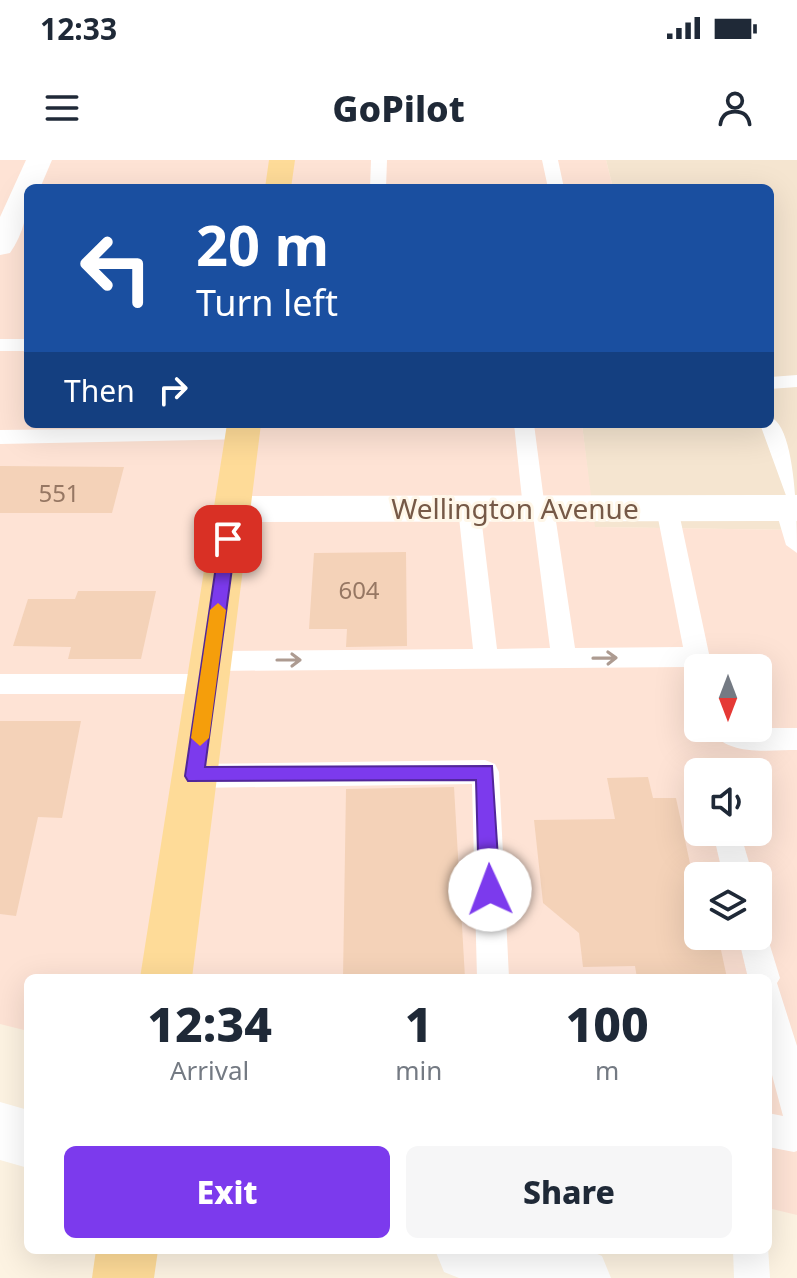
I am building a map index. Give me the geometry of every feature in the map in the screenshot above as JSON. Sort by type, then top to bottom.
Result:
[{"type":"main road","points":[[279,184],[282,160]]},
{"type":"main road","points":[[167,974],[244,429]]},
{"type":"main road","points":[[123,1278],[126,1254]]},
{"type":"street","points":[[29,184],[39,160]]},
{"type":"street","points":[[0,247],[24,196]]},
{"type":"street","name":"Wellington Avenue","points":[[232,509],[793,505]]},
{"type":"street","points":[[0,1131],[24,1138]]},
{"type":"street","points":[[492,1254],[580,1278]]},
{"type":"lane","points":[[378,184],[379,160]]},
{"type":"lane","points":[[550,160],[555,184]]},
{"type":"lane","points":[[0,345],[24,345]]},
{"type":"lane","points":[[774,383],[797,381]]},
{"type":"lane","points":[[525,428],[564,658]]},
{"type":"lane","points":[[771,428],[793,505],[797,545]]},
{"type":"lane","points":[[0,437],[244,429]]},
{"type":"lane","points":[[469,508],[486,659]]},
{"type":"lane","points":[[667,508],[697,654]]},
{"type":"lane","points":[[0,684],[486,659],[684,662]]},
{"type":"lane","points":[[772,739],[797,739]]},
{"type":"lane","points":[[194,776],[485,772],[493,974]]},
{"type":"lane","points":[[757,950],[763,974]]},
{"type":"lane","points":[[772,1011],[797,1110]]},
{"type":"lane","points":[[772,1131],[794,1135],[797,1132]]},
{"type":"lane","points":[[751,1254],[752,1278]]},
{"type":"shaded area","points":[[0,160],[606,160],[612,184],[24,184],[24,428],[583,428],[595,527],[797,530],[797,1215],[772,1209],[772,974],[24,974],[24,1030],[0,1024]]},
{"type":"shaded area","points":[[606,160],[797,160],[797,530],[594,527],[582,428],[774,428],[774,184],[612,184]]},
{"type":"building","points":[[0,466],[124,467],[112,513],[0,513]]},
{"type":"building","points":[[406,552],[407,646],[346,647],[347,629],[309,629],[314,553]]},
{"type":"building","points":[[78,591],[156,591],[141,659],[68,659],[71,647],[13,646],[28,599],[75,599]]},
{"type":"building","points":[[0,721],[81,721],[62,818],[38,817],[16,916],[0,914]]},
{"type":"building","points":[[648,777],[653,798],[676,798],[690,862],[684,862],[684,950],[721,950],[726,974],[636,974],[635,966],[583,967],[579,933],[543,903],[534,820],[615,819],[607,778]]},
{"type":"building","points":[[454,787],[465,974],[343,974],[346,789]]},
{"type":"slow traffic","points":[[200,738],[218,610]]},
{"type":"route","points":[[228,539],[194,776],[485,772],[490,890]]}]
